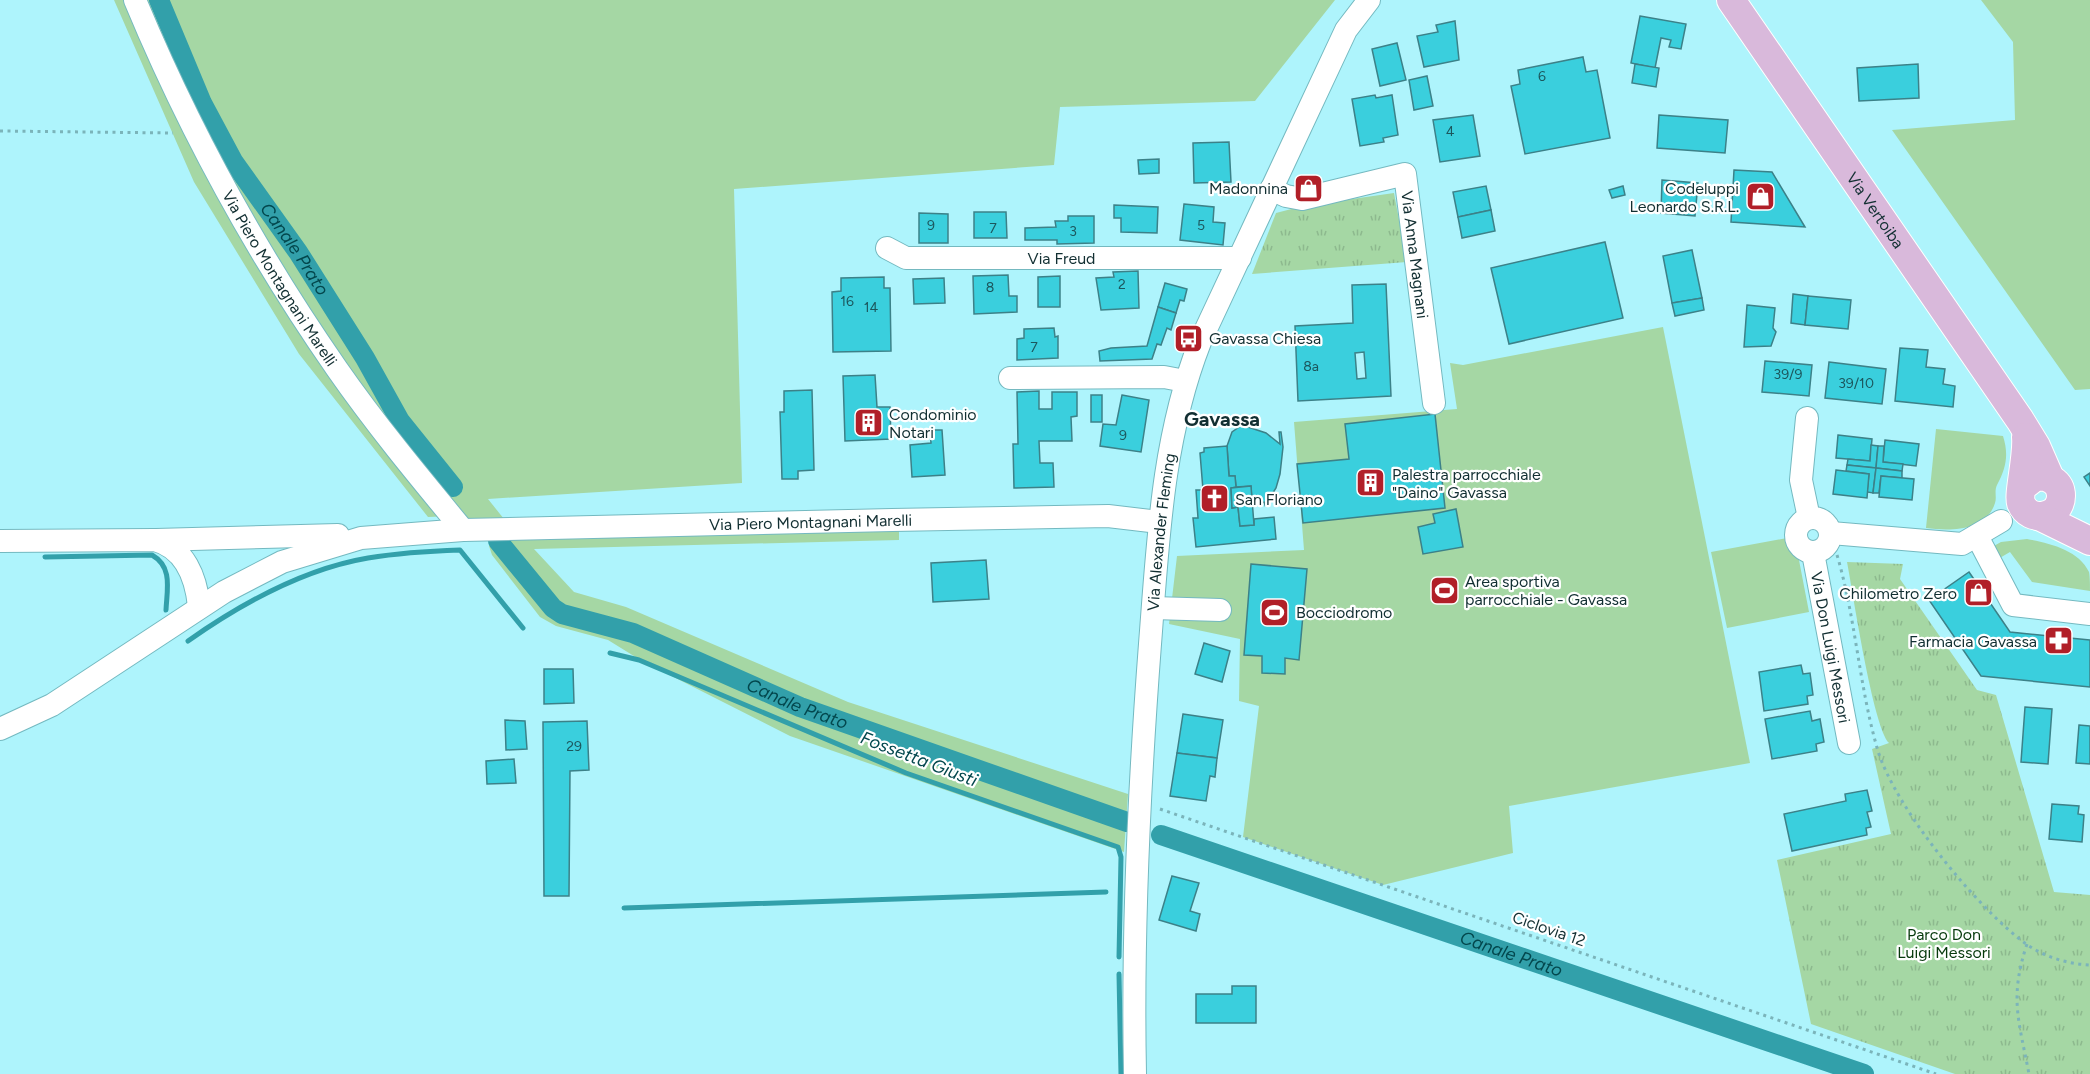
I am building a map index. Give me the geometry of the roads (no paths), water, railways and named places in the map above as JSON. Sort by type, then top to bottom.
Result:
[{"type":"main road","name":"Via Vertoiba","points":[[1731,0],[2020,420],[2055,485],[2090,525]]},
{"type":"main road","points":[[2020,420],[2027,450],[2028,504]]},
{"type":"main road","points":[[2028,504],[2034,477],[2055,485]]},
{"type":"main road","points":[[2028,504],[2090,541]]},
{"type":"street","name":"Via Piero Montagnani Marelli","points":[[135,0],[195,135],[256,242],[338,370],[463,530]]},
{"type":"street","name":"Via Alexander Fleming","points":[[1135,1074],[1132,997],[1139,786],[1159,522],[1185,381],[1271,189],[1346,30],[1369,0]]},
{"type":"street","name":"Via Anna Magnani","points":[[1271,189],[1286,196],[1302,199],[1406,174],[1434,403]]},
{"type":"street","name":"Via Freud","points":[[886,248],[906,258],[1240,258]]},
{"type":"street","points":[[1010,378],[1164,377],[1185,381]]},
{"type":"street","points":[[1807,417],[1801,480],[1809,518]]},
{"type":"street","points":[[1831,533],[1824,549],[1813,553],[1803,549],[1796,540],[1797,529],[1809,518],[1821,519],[1831,533],[1962,544],[2028,504]]},
{"type":"street","name":"Via Piero Montagnani Marelli","points":[[0,729],[52,705],[199,606],[291,559],[339,543],[394,534],[463,530],[1108,516],[1159,522]]},
{"type":"street","points":[[0,541],[394,534]]},
{"type":"street","points":[[1977,536],[2013,605],[2090,614]]},
{"type":"street","points":[[155,540],[165,542],[187,563],[197,585],[199,606]]},
{"type":"street","name":"Via Don Luigi Messori","points":[[1813,553],[1849,743]]},
{"type":"street","points":[[1152,608],[1220,610]]},
{"type":"waterway","name":"Canale Prato","points":[[159,0],[202,103],[233,161],[298,252],[365,358],[400,421],[453,487]]},
{"type":"waterway","name":"Canale Prato","points":[[498,541],[553,608],[562,614],[633,633],[800,707],[1127,822]]},
{"type":"waterway","name":"Fossetta Giusti","points":[[188,641],[274,589],[320,570],[368,558],[448,550],[460,550],[523,628]]},
{"type":"waterway","name":"Fossetta Giusti","points":[[45,557],[152,555],[159,560],[166,572],[168,587],[166,610]]},
{"type":"waterway","name":"Fossetta Giusti","points":[[610,653],[639,660],[906,773],[1118,847],[1121,857],[1119,957]]},
{"type":"waterway","name":"Canale Prato","points":[[1161,835],[1864,1074]]},
{"type":"waterway","points":[[624,908],[1106,892]]},
{"type":"waterway","name":"Fossetta Giusti","points":[[1119,974],[1121,1074]]},
{"type":"place","name":"Madonnina","points":[[1309,188]]},
{"type":"place","name":"Codeluppi Leonardo S.R.L.","points":[[1760,197]]},
{"type":"place","name":"Gavassa Chiesa","points":[[1188,338]]},
{"type":"place","name":"Condominio Notari","points":[[868,423]]},
{"type":"place","name":"Palestra parrocchiale \"Daino\" Gavassa","points":[[1371,483]]},
{"type":"place","name":"San Floriano","points":[[1214,499]]},
{"type":"place","name":"Area sportiva parrocchiale - Gavassa","points":[[1444,590]]},
{"type":"place","name":"Chilometro Zero","points":[[1978,593]]},
{"type":"place","name":"Bocciodromo","points":[[1275,612]]},
{"type":"place","name":"Farmacia Gavassa","points":[[2058,641]]},
{"type":"district","name":"Gavassa","points":[[1222,419]]},
{"type":"park label","name":"Parco Don Luigi Messori","points":[[1944,943]]}]
